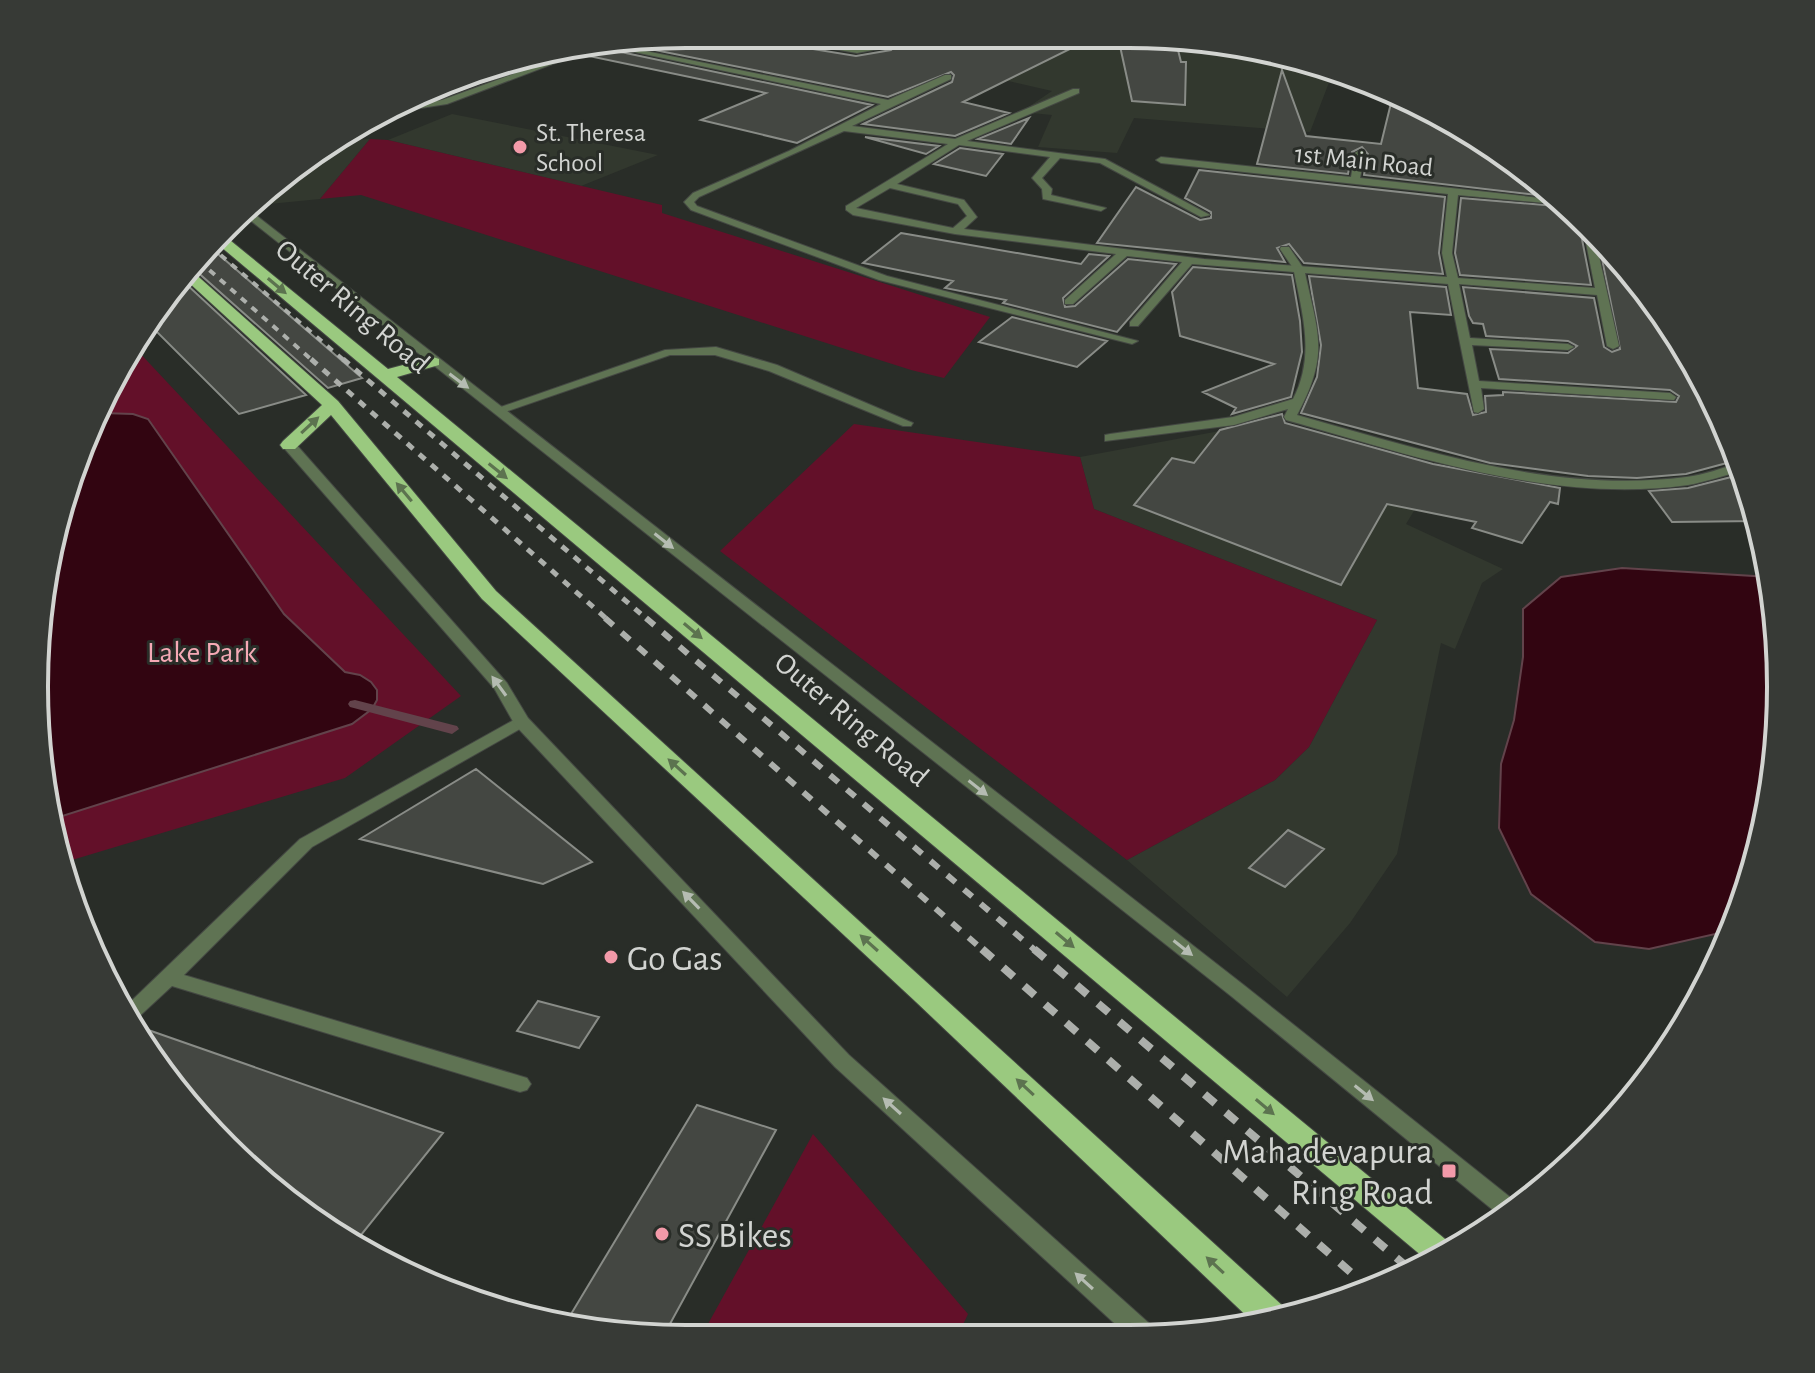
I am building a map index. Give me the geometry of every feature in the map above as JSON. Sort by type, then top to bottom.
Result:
[{"type":"highway","name":"Outer Ring Road","points":[[227,244],[1433,1247]]},
{"type":"highway","points":[[195,280],[332,405],[489,595],[926,995],[1264,1310]]},
{"type":"highway","points":[[383,376],[433,362]]},
{"type":"highway","points":[[289,445],[332,405]]},
{"type":"street","points":[[844,48],[857,51],[872,48]]},
{"type":"street","points":[[631,50],[888,103]]},
{"type":"street","points":[[422,106],[444,102],[554,62]]},
{"type":"street","points":[[516,72],[530,71]]},
{"type":"street","points":[[948,77],[888,103],[761,168],[696,195],[689,202],[694,208],[883,278],[1132,341]]},
{"type":"street","points":[[1076,91],[957,142],[849,208],[857,213],[955,231],[1189,261],[1602,292]]},
{"type":"street","points":[[843,128],[1102,161],[1205,215]]},
{"type":"street","points":[[1355,181],[1360,153]]},
{"type":"street","points":[[1053,154],[1056,159],[1037,178],[1047,189],[1046,197],[1101,208]]},
{"type":"street","name":"1st Main Road","points":[[1161,160],[1543,201]]},
{"type":"street","points":[[889,185],[961,202],[972,217],[955,231]]},
{"type":"street","points":[[1453,192],[1447,253],[1478,409]]},
{"type":"street","points":[[253,218],[1238,991],[1502,1204]]},
{"type":"street","points":[[1593,248],[1613,346]]},
{"type":"street","points":[[1285,249],[1299,269],[1310,328],[1312,359],[1311,371],[1290,417],[1432,456],[1550,478],[1635,485],[1707,479],[1729,471]]},
{"type":"street","points":[[1069,302],[1124,253]]},
{"type":"street","points":[[1134,324],[1189,261]]},
{"type":"street","points":[[1466,341],[1568,347]]},
{"type":"street","points":[[498,410],[669,352],[716,351],[773,368],[907,423]]},
{"type":"street","points":[[1474,384],[1670,397]]},
{"type":"street","points":[[1110,438],[1234,421],[1297,402]]},
{"type":"street","points":[[289,445],[501,686],[521,721],[842,1061],[1133,1325]]},
{"type":"street","points":[[136,1009],[306,843],[521,721]]},
{"type":"street","points":[[167,977],[520,1084]]},
{"type":"shaded area","points":[[955,48],[1170,49],[1253,60],[1330,81],[1310,132],[1134,118],[1117,153],[1038,147],[1052,115],[1021,112],[1052,91],[922,61]]},
{"type":"shaded area","name":"St. Theresa School","points":[[452,114],[658,155],[581,186],[388,140]]},
{"type":"shaded area","points":[[370,139],[320,199],[268,204],[298,180],[358,140]]},
{"type":"shaded area","name":"Lake Park","points":[[110,413],[133,414],[148,419],[284,614],[345,672],[360,675],[371,682],[377,690],[377,700],[372,709],[352,724],[61,816],[49,728],[49,645],[53,603],[70,521],[82,481]]},
{"type":"shaded area","points":[[1225,430],[1431,483],[1406,524],[1503,569],[1482,583],[1455,649],[1441,643],[1397,854],[1350,923],[1287,997],[1127,860],[1275,780],[1309,747],[1377,620],[1094,509],[1080,457]]},
{"type":"shaded area","points":[[1622,568],[1757,576],[1766,645],[1767,686],[1762,770],[1745,852],[1717,934],[1649,949],[1595,942],[1531,894],[1499,828],[1501,764],[1514,720],[1523,657],[1523,609],[1561,577]]},
{"type":"green space","points":[[370,139],[388,140],[662,205],[662,213],[990,317],[944,378],[361,195],[320,199]]},
{"type":"green space","name":"Lake Park","points":[[142,355],[461,696],[345,778],[72,860],[60,811],[49,728],[49,645],[53,603],[60,562],[82,481],[114,404]]},
{"type":"green space","points":[[854,424],[1080,457],[1094,509],[1377,620],[1309,747],[1275,780],[1127,860],[720,551]]},
{"type":"green space","points":[[813,1134],[968,1314],[963,1325],[707,1325]]},
{"type":"building","points":[[807,48],[856,56],[893,48],[1072,48],[963,102],[1009,113],[955,136],[863,124],[952,82],[954,75],[951,72],[888,97],[649,49]]},
{"type":"building","points":[[1120,48],[1178,50],[1181,62],[1186,62],[1185,105],[1132,101]]},
{"type":"building","points":[[619,52],[872,105],[797,143],[701,120],[766,93],[587,56]]},
{"type":"building","points":[[1282,70],[1306,136],[1381,144],[1391,105],[1448,134],[1535,195],[1364,175],[1368,154],[1362,147],[1352,152],[1348,174],[1257,164]]},
{"type":"building","points":[[1029,118],[1011,144],[978,139]]},
{"type":"building","points":[[865,137],[939,146],[926,154]]},
{"type":"building","points":[[960,148],[1003,154],[986,176],[934,164]]},
{"type":"building","points":[[1199,170],[1445,197],[1439,253],[1443,274],[1304,263],[1289,244],[1277,248],[1285,262],[1097,243],[1136,187],[1200,220],[1211,218],[1211,212],[1185,198]]},
{"type":"building","points":[[1461,198],[1548,205],[1581,237],[1591,285],[1460,275],[1455,253]]},
{"type":"building","points":[[901,233],[1081,264],[1089,254],[1109,256],[1063,298],[1065,307],[1075,306],[1128,259],[1176,264],[1117,332],[1003,303],[1006,300],[945,288],[953,281],[863,263]]},
{"type":"building","points":[[218,254],[362,378],[328,388],[200,274]]},
{"type":"building","points":[[1602,258],[1635,298],[1681,367],[1726,463],[1686,474],[1637,478],[1588,476],[1490,463],[1301,413],[1317,377],[1321,345],[1309,276],[1446,287],[1451,315],[1410,312],[1418,388],[1467,394],[1473,415],[1486,412],[1485,396],[1503,395],[1503,392],[1676,402],[1679,396],[1670,390],[1499,379],[1490,349],[1568,353],[1577,346],[1568,341],[1486,336],[1483,324],[1473,323],[1469,316],[1463,287],[1594,298],[1604,347],[1612,352],[1620,349]]},
{"type":"building","points":[[1193,267],[1292,275],[1302,352],[1291,397],[1232,414],[1236,408],[1203,392],[1274,364],[1180,336],[1172,292]]},
{"type":"building","points":[[189,287],[306,395],[239,414],[156,331]]},
{"type":"building","points":[[1012,317],[1107,341],[1077,367],[979,342]]},
{"type":"building","points":[[1282,414],[1285,423],[1433,464],[1560,488],[1558,504],[1550,502],[1522,543],[1472,528],[1476,522],[1387,504],[1341,585],[1134,505],[1172,458],[1194,463],[1220,430]]},
{"type":"building","points":[[1731,477],[1745,521],[1672,522],[1649,491],[1688,488]]},
{"type":"building","points":[[476,769],[592,862],[543,884],[360,839]]},
{"type":"building","points":[[1288,830],[1324,849],[1285,887],[1249,868]]},
{"type":"building","points":[[538,1001],[599,1017],[579,1048],[517,1031]]},
{"type":"building","points":[[149,1030],[443,1133],[361,1235],[298,1193],[235,1138],[180,1075]]},
{"type":"building","points":[[697,1105],[776,1130],[670,1325],[571,1314]]},
{"type":"waterway","points":[[355,704],[452,729]]},
{"type":"railway","points":[[218,253],[345,361]]},
{"type":"railway","points":[[205,267],[313,361]]},
{"type":"railway","points":[[311,359],[608,620]]},
{"type":"railway","points":[[343,359],[648,620]]},
{"type":"railway","points":[[605,618],[984,951]]},
{"type":"railway","points":[[646,618],[1036,951]]},
{"type":"railway","points":[[982,949],[1360,1281]]},
{"type":"railway","points":[[1034,949],[1402,1263]]},
{"type":"place","name":"St. Theresa School","points":[[520,147]]},
{"type":"place","name":"Go Gas","points":[[611,957]]},
{"type":"place","name":"Mahadevapura Ring Road","points":[[1449,1171]]},
{"type":"place","name":"SS Bikes","points":[[662,1234]]}]
